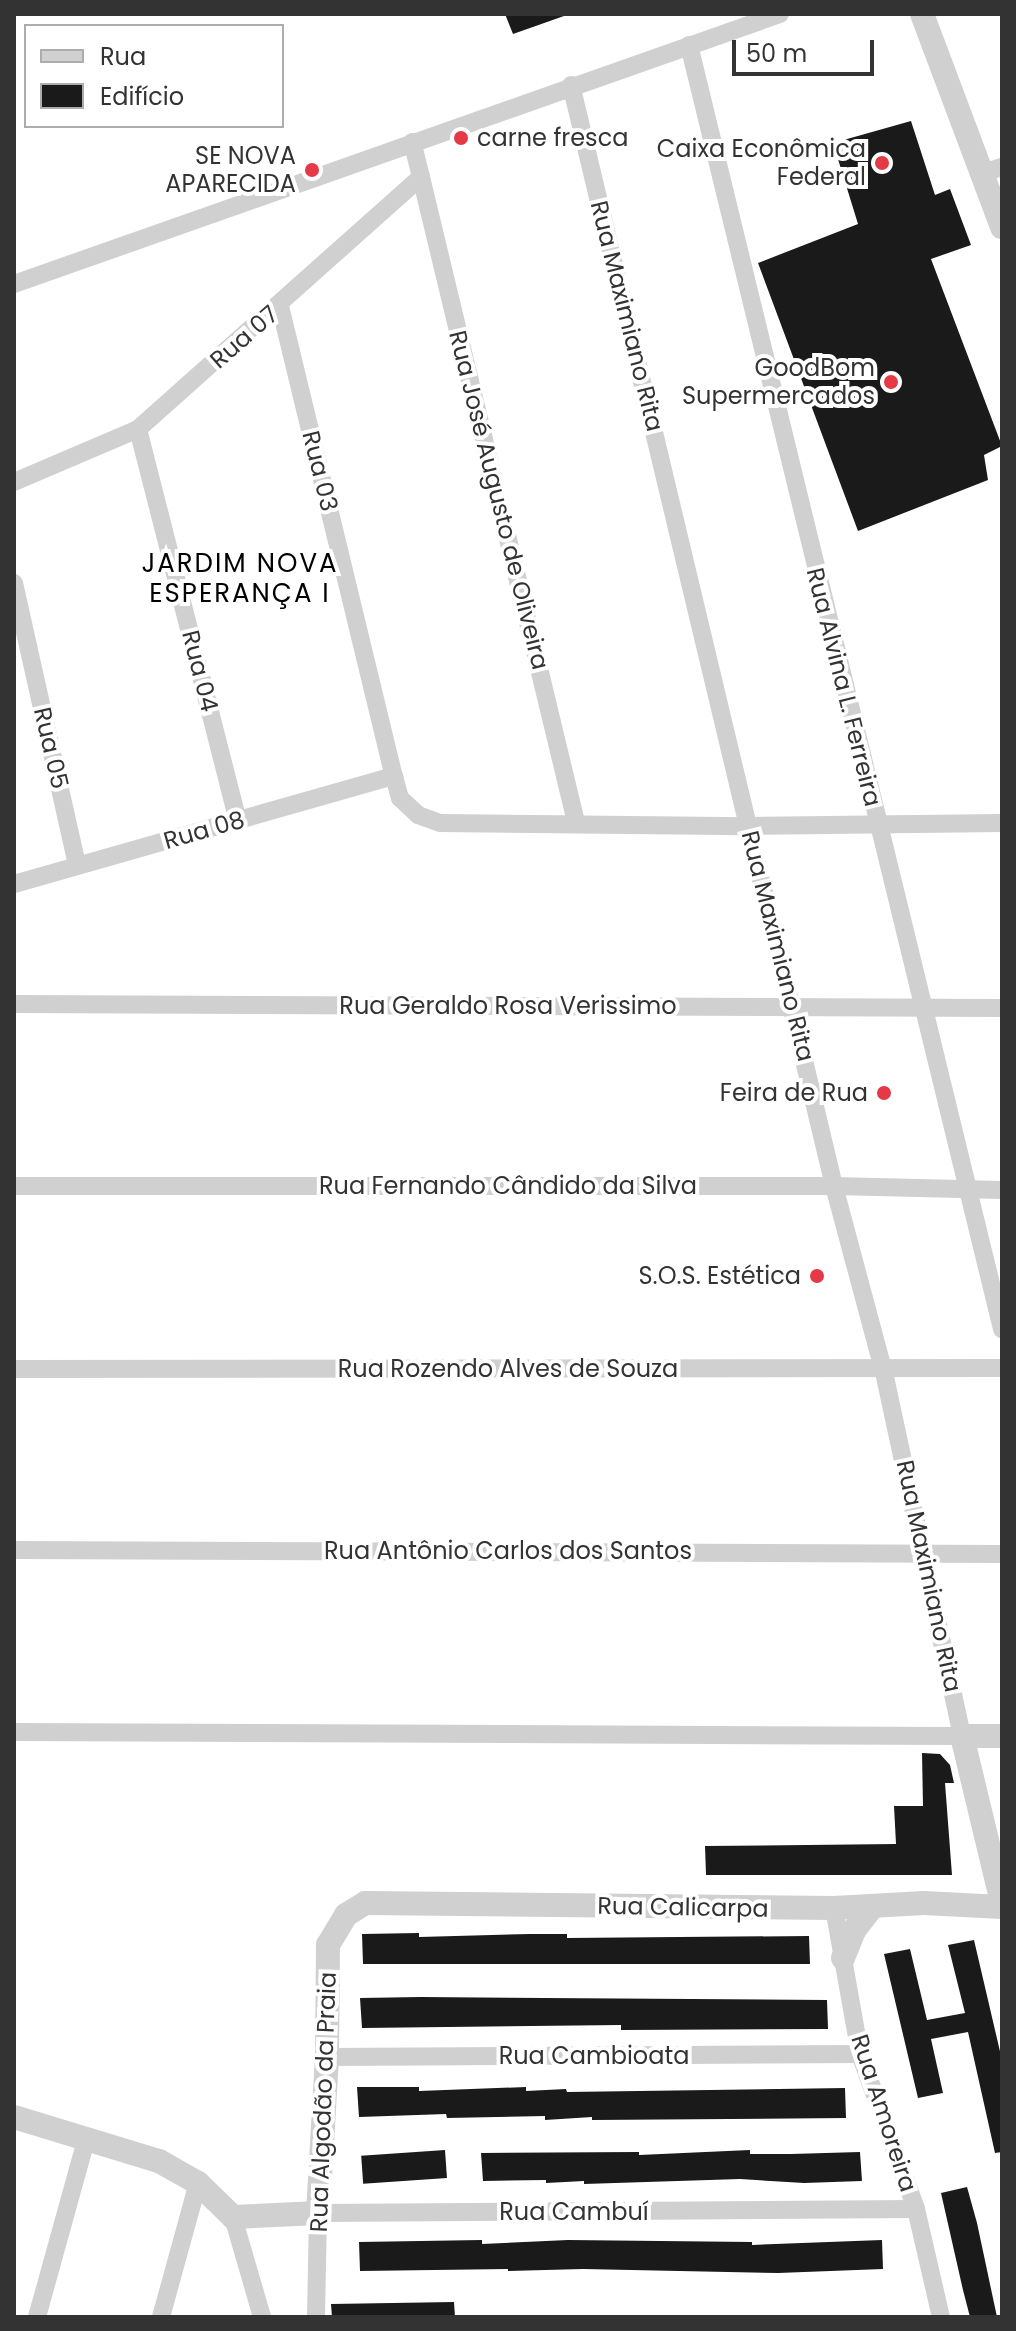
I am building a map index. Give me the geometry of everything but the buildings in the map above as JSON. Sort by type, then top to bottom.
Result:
[{"type":"street","points":[[14,284],[571,85],[780,14]]},
{"type":"street","points":[[922,14],[993,170],[1002,227]]},
{"type":"street","name":"Rua Alvina L. Ferreira","points":[[689,45],[1002,1329]]},
{"type":"street","name":"Rua Maximiano Rita","points":[[571,85],[834,1186],[883,1369],[925,1552],[962,1736],[1002,1905]]},
{"type":"street","points":[[412,142],[421,177]]},
{"type":"street","name":"Rua 07","points":[[14,482],[138,429],[280,306],[421,177]]},
{"type":"street","name":"Rua José Augusto de Oliveira","points":[[421,177],[576,822]]},
{"type":"street","name":"Rua 03","points":[[280,306],[394,776],[400,798],[418,815],[440,823],[749,826],[1002,823]]},
{"type":"street","name":"Rua 04","points":[[138,429],[238,820]]},
{"type":"street","name":"Rua 05","points":[[14,583],[77,866]]},
{"type":"street","name":"Rua 08","points":[[14,884],[394,776]]},
{"type":"street","name":"Rua Geraldo Rosa Verissimo","points":[[14,1004],[1002,1008]]},
{"type":"street","name":"Rua Fernando Cândido da Silva","points":[[14,1186],[834,1186],[1002,1190]]},
{"type":"street","name":"Rua Rozendo Alves de Souza","points":[[14,1369],[1002,1368]]},
{"type":"street","name":"Rua Antônio Carlos dos Santos","points":[[14,1550],[1002,1554]]},
{"type":"street","points":[[14,1732],[1002,1736]]},
{"type":"street","name":"Rua Calicarpa","points":[[365,1903],[834,1908],[924,1903],[1002,1905]]},
{"type":"street","name":"Rua Algodão da Praia","points":[[316,2317],[327,2057],[328,1945],[346,1915],[365,1903]]},
{"type":"street","points":[[843,1958],[855,1929],[873,1906]]},
{"type":"street","name":"Rua Amoreira","points":[[834,1908],[860,2054],[916,2209],[941,2317]]},
{"type":"street","name":"Rua Cambioata","points":[[327,2057],[860,2054]]},
{"type":"street","points":[[14,2117],[159,2161],[198,2183],[233,2217],[262,2317]]},
{"type":"street","points":[[37,2317],[86,2140]]},
{"type":"street","points":[[161,2317],[198,2183]]},
{"type":"street","name":"Rua Cambuí","points":[[233,2217],[318,2213],[916,2209]]},
{"type":"place","name":"carne fresca","points":[[461,138]]},
{"type":"place","name":"Caixa Econômica Federal","points":[[882,163]]},
{"type":"place","name":"SE NOVA APARECIDA","points":[[312,170]]},
{"type":"place","name":"GoodBom Supermercados","points":[[891,382]]},
{"type":"place","name":"Feira de Rua","points":[[884,1093]]},
{"type":"place","name":"S.O.S. Estética","points":[[817,1276]]},
{"type":"district","name":"JARDIM NOVA ESPERANÇA I","points":[[240,579]]}]
